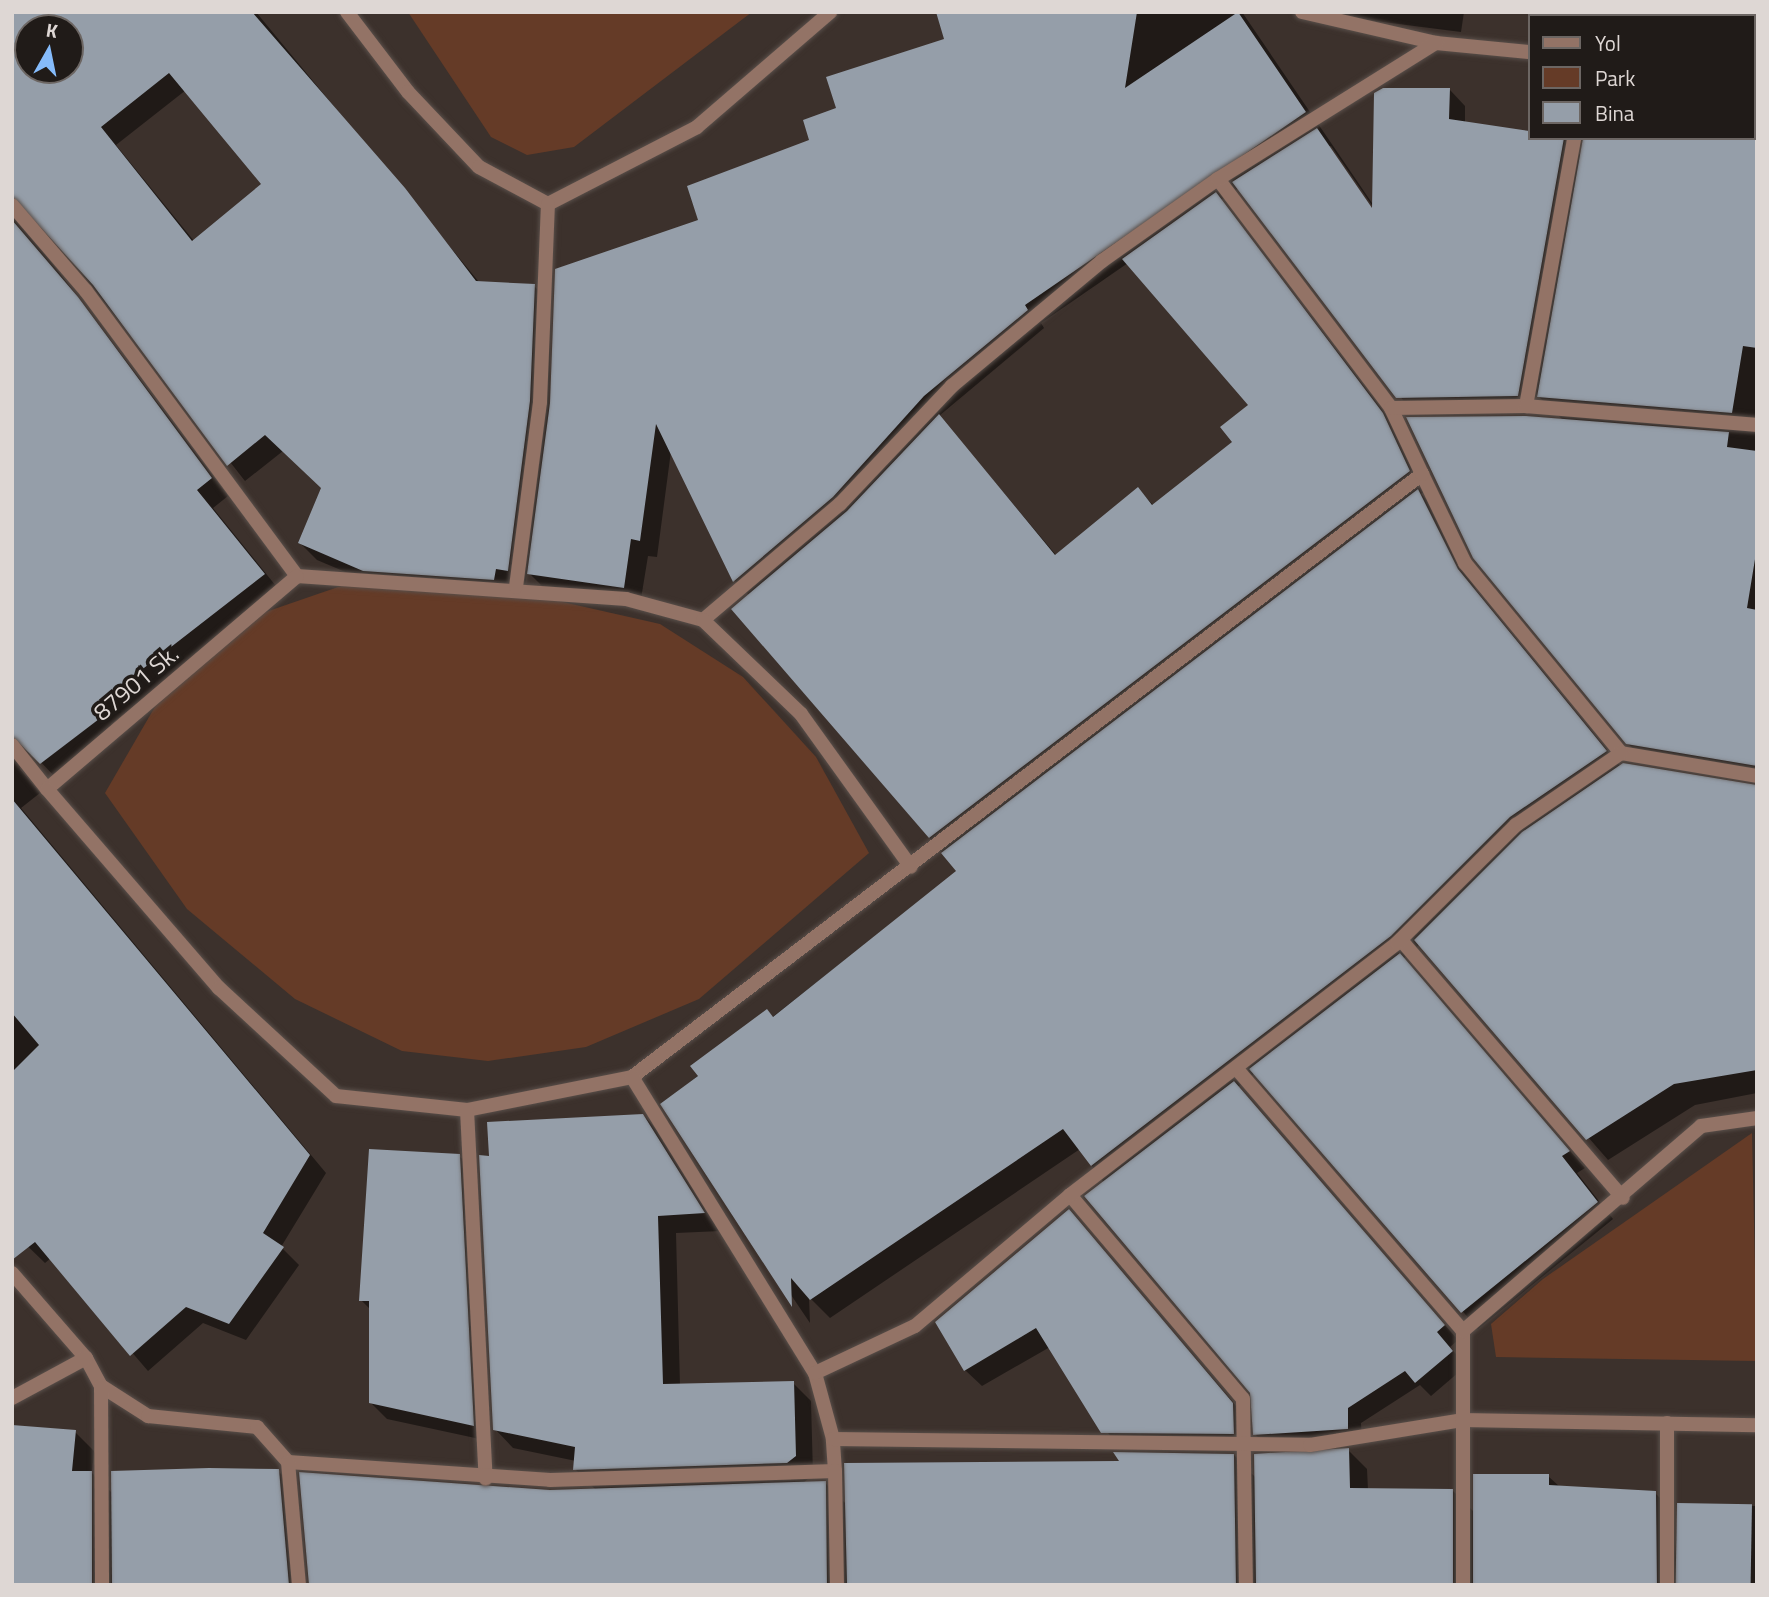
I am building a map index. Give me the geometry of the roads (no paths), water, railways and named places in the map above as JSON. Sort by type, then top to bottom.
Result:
[{"type":"street","points":[[347,12],[408,92],[479,167],[548,204]]},
{"type":"street","points":[[548,204],[697,127],[830,12]]},
{"type":"street","points":[[1302,12],[1436,43],[1528,52]]},
{"type":"street","points":[[703,620],[840,504],[952,386],[1102,261],[1218,179],[1436,43]]},
{"type":"street","points":[[1526,406],[1574,140]]},
{"type":"street","points":[[1218,179],[1391,408],[1465,563],[1621,753],[1757,776]]},
{"type":"street","points":[[516,587],[540,402],[548,204]]},
{"type":"street","points":[[12,205],[86,291],[297,576],[516,587],[626,599],[703,620],[800,714],[911,867]]},
{"type":"street","points":[[1391,408],[1526,406],[1756,420]]},
{"type":"street","points":[[12,745],[219,989],[336,1096],[467,1110],[632,1077],[911,867],[1422,474]]},
{"type":"street","name":"87901 Sk.","points":[[47,789],[297,576]]},
{"type":"street","points":[[815,1373],[915,1326],[1070,1195],[1401,940],[1516,825],[1621,753]]},
{"type":"street","points":[[1401,940],[1623,1198]]},
{"type":"street","points":[[1236,1068],[1463,1331],[1463,1585]]},
{"type":"street","points":[[632,1077],[815,1373],[833,1439],[837,1585]]},
{"type":"street","points":[[467,1110],[486,1479]]},
{"type":"street","points":[[1463,1331],[1623,1198],[1701,1126],[1757,1118]]},
{"type":"street","points":[[1070,1195],[1244,1399],[1246,1585]]},
{"type":"street","points":[[12,1273],[86,1358],[101,1386],[102,1585]]},
{"type":"street","points":[[12,1398],[86,1358]]},
{"type":"street","points":[[101,1386],[148,1416],[257,1427],[288,1462],[299,1585]]},
{"type":"street","points":[[833,1439],[1310,1445],[1462,1420],[1757,1425]]},
{"type":"street","points":[[1667,1423],[1667,1585]]},
{"type":"street","points":[[288,1462],[486,1479],[835,1471]]}]
